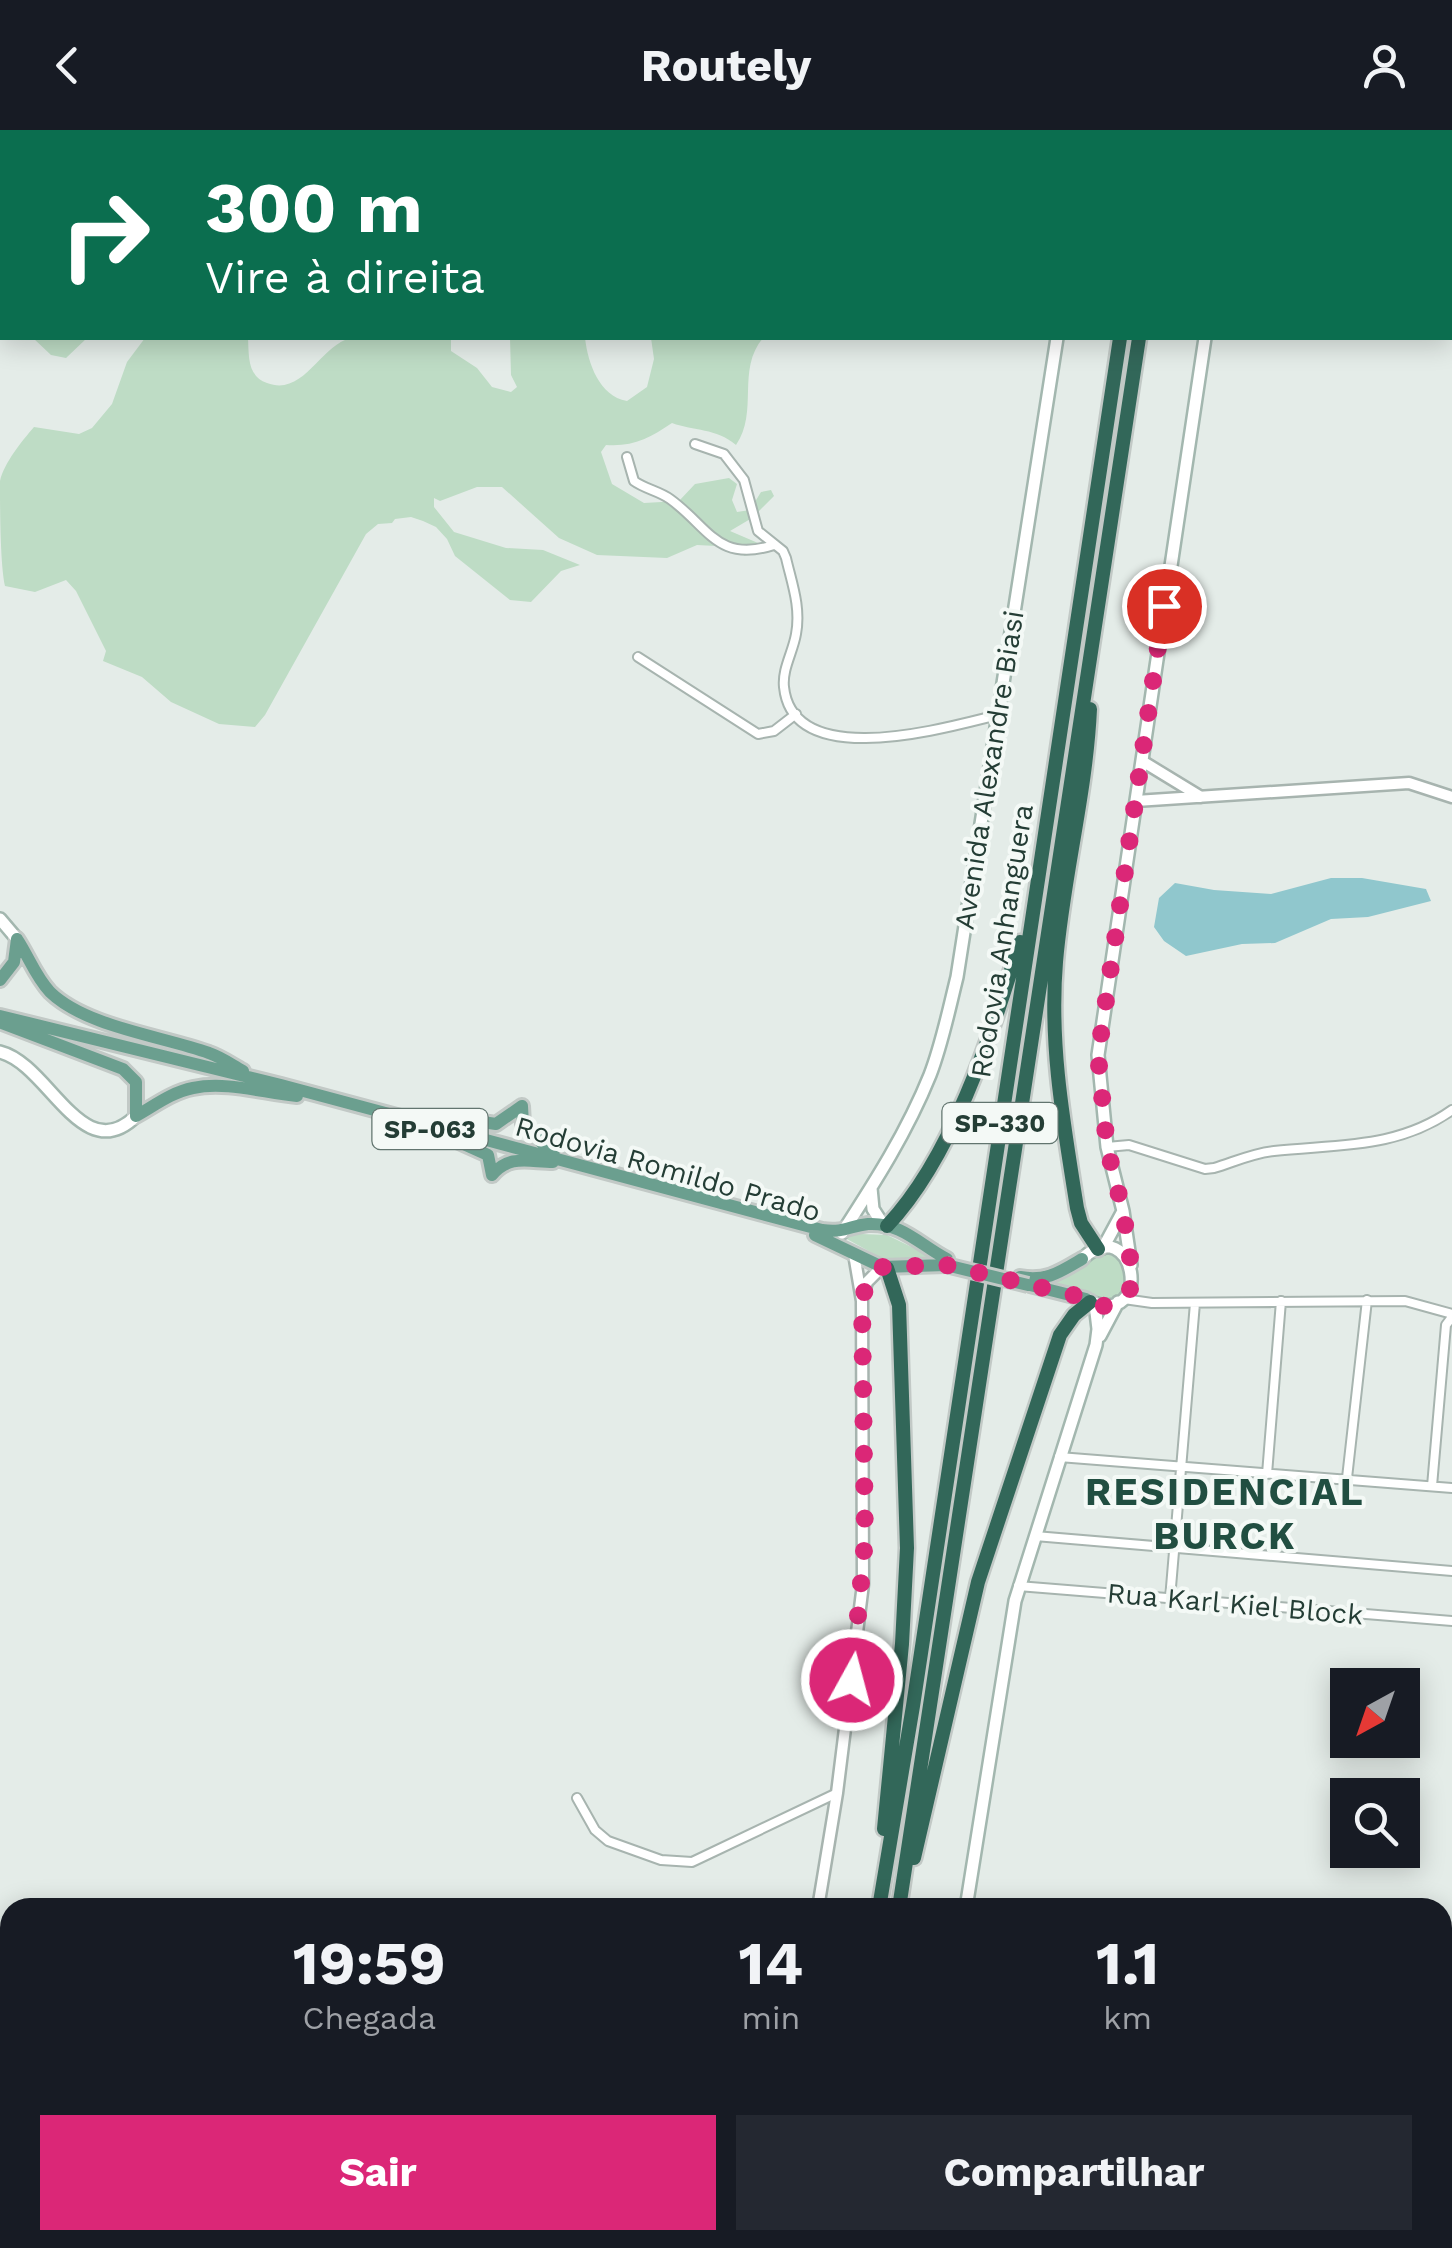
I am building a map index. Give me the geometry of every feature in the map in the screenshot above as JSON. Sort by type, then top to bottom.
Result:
[{"type":"highway","name":"Rodovia Anhanguera","points":[[880,1898],[916,1687],[1120,340]]},
{"type":"highway","name":"Rodovia Anhanguera","points":[[902,1898],[1139,340]]},
{"type":"highway","points":[[1092,644],[1086,761],[1058,946],[1055,1020],[1057,1078],[1077,1208],[1082,1223],[1100,1248]]},
{"type":"highway","points":[[885,1226],[919,1189],[942,1148],[990,1033],[1034,898]]},
{"type":"highway","points":[[879,1898],[907,1548],[899,1305],[885,1268]]},
{"type":"highway","points":[[902,1898],[978,1582],[1060,1335],[1074,1314],[1090,1301]]},
{"type":"main road","name":"Avenida Alexandre Biasi","points":[[842,1233],[886,1165],[930,1074],[946,1026],[1057,340]]},
{"type":"main road","points":[[1096,1344],[1133,1277],[1123,1211],[1107,1147],[1098,1055],[1205,340]]},
{"type":"main road","points":[[0,919],[18,939],[32,968],[66,1005],[212,1054],[256,1079]]},
{"type":"main road","points":[[0,980],[14,962],[18,939]]},
{"type":"main road","points":[[0,1019],[124,1069],[136,1082],[136,1116]]},
{"type":"main road","name":"Rodovia Romildo Prado","points":[[0,1019],[256,1079],[842,1233]]},
{"type":"main road","name":"Rodovia Romildo Prado","points":[[0,1019],[432,1127]]},
{"type":"main road","points":[[0,1052],[29,1067],[76,1119],[95,1130],[120,1128],[168,1097],[192,1088],[216,1086],[297,1096]]},
{"type":"main road","points":[[432,1127],[448,1117],[496,1124],[522,1106],[523,1124],[555,1160]]},
{"type":"main road","points":[[432,1127],[488,1155],[492,1175],[500,1164],[510,1160],[555,1160]]},
{"type":"main road","name":"Rodovia Romildo Prado","points":[[555,1160],[821,1237],[854,1254]]},
{"type":"main road","points":[[871,1187],[874,1209],[885,1226]]},
{"type":"main road","points":[[1082,1259],[1100,1248],[1123,1211]]},
{"type":"main road","name":"SP-063","points":[[842,1233],[866,1224],[905,1231],[946,1262]]},
{"type":"main road","points":[[1100,1248],[1119,1252],[1131,1266]]},
{"type":"main road","name":"SP-063","points":[[854,1254],[885,1268],[946,1262],[1090,1301]]},
{"type":"main road","name":"SP-063","points":[[1024,1281],[1052,1277],[1082,1259]]},
{"type":"main road","points":[[968,1898],[1018,1586],[1096,1344],[1098,1329],[1090,1301],[1121,1300]]},
{"type":"street","points":[[695,444],[716,450],[734,467],[750,494],[758,531],[783,551],[796,596],[795,637],[783,679],[787,702],[807,724],[824,732],[881,738],[917,734],[998,715]]},
{"type":"street","points":[[626,457],[634,481],[667,496],[723,546],[752,552],[774,546]]},
{"type":"street","points":[[638,657],[758,734],[774,731],[796,714]]},
{"type":"street","points":[[1142,761],[1202,797]]},
{"type":"street","points":[[1136,801],[1409,782],[1452,797]]},
{"type":"street","points":[[1107,1147],[1129,1144],[1214,1168],[1270,1151],[1388,1140],[1421,1130],[1452,1110]]},
{"type":"street","points":[[820,1898],[863,1584],[862,1301],[854,1254]]},
{"type":"street","points":[[862,1301],[867,1282],[885,1268]]},
{"type":"street","points":[[1121,1300],[1367,1300],[1422,1303],[1452,1316],[1446,1325],[1432,1486]]},
{"type":"street","points":[[1347,1478],[1367,1300]]},
{"type":"street","points":[[1266,1474],[1281,1301]]},
{"type":"street","points":[[1170,1599],[1195,1303]]},
{"type":"street","points":[[1059,1457],[1452,1488]]},
{"type":"street","points":[[1034,1536],[1452,1571]]},
{"type":"street","name":"Rua Karl Kiel Block","points":[[1018,1586],[1452,1621]]},
{"type":"street","points":[[578,1798],[595,1830],[608,1841],[661,1860],[692,1862],[836,1794]]},
{"type":"green space","points":[[35,340],[85,340],[66,358],[51,355]]},
{"type":"green space","points":[[144,340],[248,340],[250,365],[256,376],[280,385],[302,377],[347,340],[451,340],[451,351],[477,368],[492,387],[511,392],[517,387],[511,375],[510,340],[585,340],[592,368],[602,385],[627,401],[647,387],[654,359],[651,340],[762,340],[751,363],[746,418],[736,445],[713,433],[672,423],[641,440],[606,445],[601,452],[612,484],[644,503],[679,501],[695,484],[729,478],[737,484],[732,500],[737,512],[750,510],[761,492],[771,490],[774,496],[752,518],[730,531],[758,543],[745,556],[716,539],[716,546],[697,545],[667,558],[597,555],[559,538],[502,487],[477,487],[440,501],[434,498],[434,507],[454,532],[506,548],[543,550],[580,565],[561,571],[531,602],[510,600],[455,556],[436,527],[411,517],[378,524],[366,534],[265,715],[255,727],[219,724],[171,702],[142,677],[103,661],[106,651],[76,591],[66,580],[35,592],[5,586],[0,481],[9,460],[34,427],[79,434],[92,428],[112,404],[127,362]]},
{"type":"green space","points":[[836,1233],[887,1235],[940,1261],[885,1260]]},
{"type":"green space","points":[[1102,1253],[1118,1259],[1123,1267],[1126,1283],[1118,1296],[1104,1301],[1046,1283]]},
{"type":"water","points":[[1331,878],[1362,878],[1426,889],[1431,901],[1368,917],[1331,919],[1275,943],[1242,944],[1186,956],[1164,941],[1154,927],[1159,898],[1175,883],[1271,894]]},
{"type":"district","name":"RESIDENCIAL BURCK","points":[[1225,1514]]},
{"type":"route","points":[[852,1680],[865,1540],[862,1301],[867,1282],[882,1267],[937,1264],[1086,1298],[1103,1306],[1118,1302],[1130,1289],[1133,1277],[1123,1211],[1107,1147],[1098,1055],[1164,606]]}]
